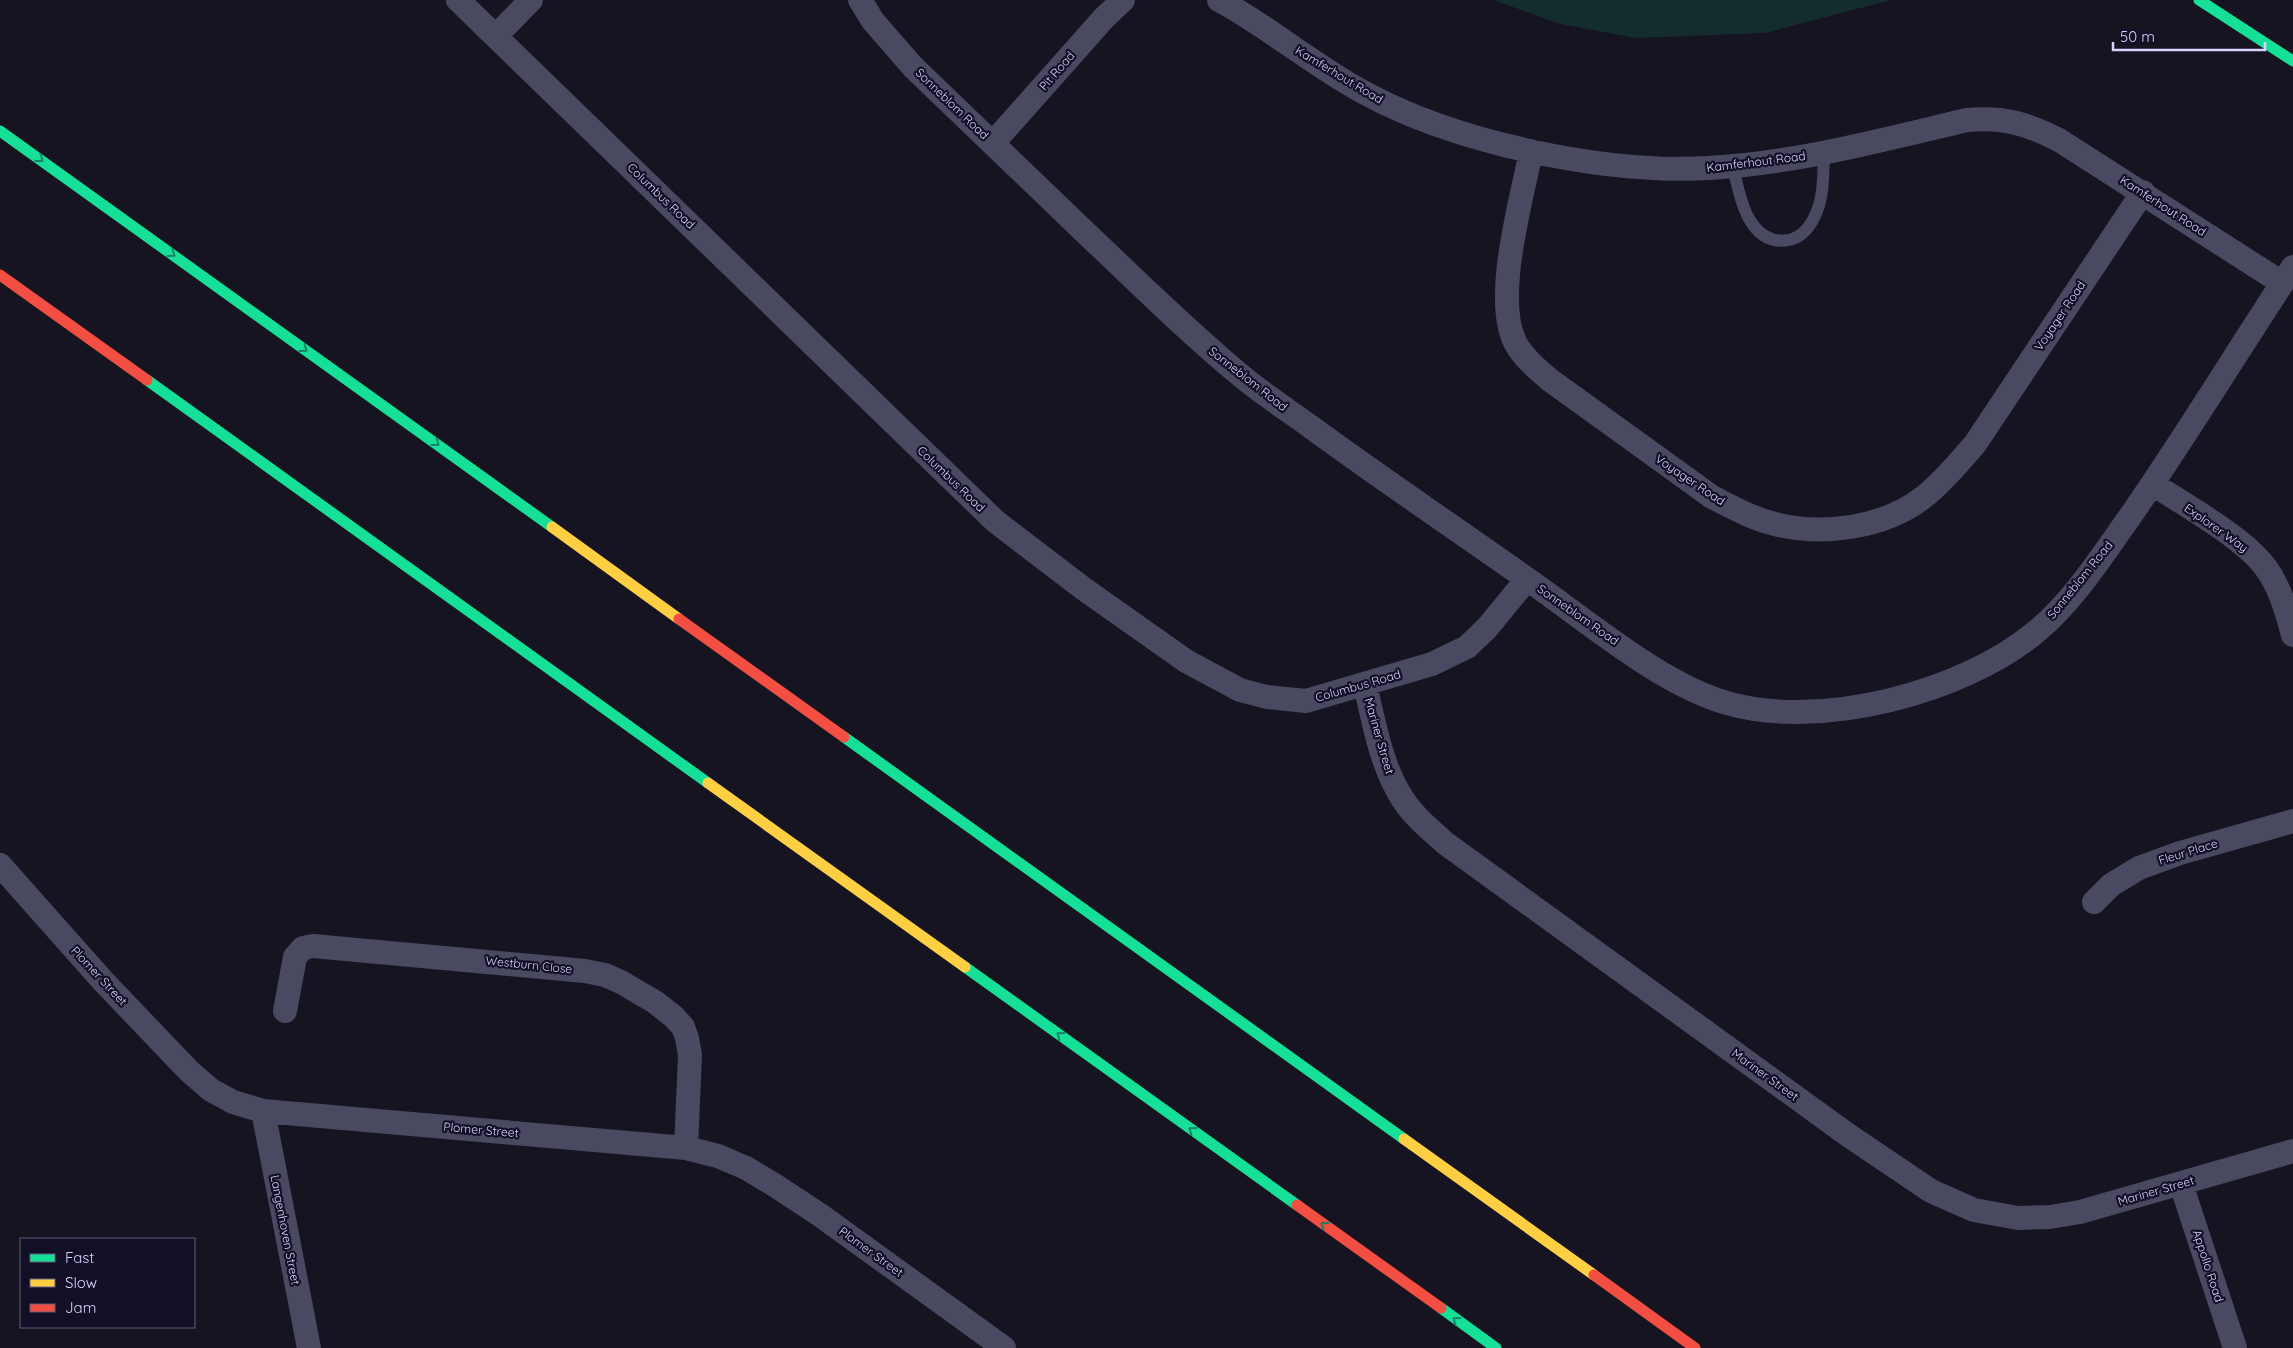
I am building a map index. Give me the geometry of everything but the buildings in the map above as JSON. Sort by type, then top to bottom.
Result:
[{"type":"main road","points":[[2199,0],[2293,61]]},
{"type":"main road","points":[[0,131],[1695,1348]]},
{"type":"main road","points":[[0,275],[1496,1348]]},
{"type":"street","name":"Columbus Road","points":[[458,0],[947,476],[995,520],[1084,588],[1186,661],[1240,690],[1267,697],[1306,700],[1432,664],[1467,647],[1487,628],[1527,579]]},
{"type":"street","points":[[496,36],[531,0]]},
{"type":"street","name":"Sonneblom Road","points":[[860,0],[873,21],[913,67],[1191,334],[1248,382],[1389,484],[1670,678],[1724,703],[1795,714],[1843,709],[1887,701],[1950,680],[1997,659],[2037,632],[2062,606],[2097,563],[2153,484],[2288,275]]},
{"type":"street","name":"Pit Road","points":[[993,143],[1104,18],[1123,0]]},
{"type":"street","name":"Kamferhout Road","points":[[1219,0],[1370,96],[1451,130],[1531,151],[1656,169],[1733,166],[1824,154],[1967,120],[1991,118],[2035,127],[2143,192],[2288,275]]},
{"type":"street","name":"Voyager Road","points":[[1531,151],[1513,244],[1506,294],[1508,320],[1516,343],[1532,364],[1557,386],[1712,497],[1742,512],[1775,524],[1811,529],[1847,528],[1878,520],[1903,510],[1924,496],[1951,472],[1975,444],[2143,192]]},
{"type":"street","name":"Explorer Way","points":[[2153,484],[2254,554],[2274,580],[2284,604],[2293,635]]},
{"type":"street","name":"Mariner Street","points":[[1365,684],[1390,777],[1403,800],[1418,818],[1445,843],[1848,1135],[1931,1191],[1974,1210],[2018,1218],[2050,1217],[2080,1212],[2293,1151]]},
{"type":"street","name":"Fleur Place","points":[[2094,902],[2111,885],[2138,868],[2180,853],[2293,822]]},
{"type":"street","name":"Plomer Street","points":[[0,865],[103,981],[189,1071],[211,1090],[233,1102],[263,1111],[686,1148],[718,1156],[746,1168],[820,1215],[1004,1348]]},
{"type":"street","name":"Westburn Close","points":[[285,1011],[295,957],[303,948],[312,946],[412,954],[605,975],[655,1002],[683,1026],[690,1054],[686,1148]]},
{"type":"street","name":"Langenhoven Street","points":[[263,1111],[309,1348]]},
{"type":"street","name":"Appollo Road","points":[[2182,1184],[2235,1348]]},
{"type":"lane","points":[[1733,166],[1745,211],[1757,230],[1774,240],[1791,240],[1806,230],[1818,210],[1824,154]]},
{"type":"green space","points":[[1494,0],[1891,0],[1765,33],[1636,38],[1560,24]]},
{"type":"traffic: fast","points":[[2199,0],[2293,61]]},
{"type":"traffic: fast","points":[[0,131],[552,527]]},
{"type":"traffic: fast","points":[[147,380],[708,783]]},
{"type":"traffic: fast","points":[[844,737],[1404,1139]]},
{"type":"traffic: fast","points":[[965,967],[1297,1205]]},
{"type":"traffic: fast","points":[[1441,1308],[1496,1348]]},
{"type":"traffic: slow","points":[[552,527],[679,619]]},
{"type":"traffic: slow","points":[[708,783],[965,967]]},
{"type":"traffic: slow","points":[[1404,1139],[1594,1275]]},
{"type":"traffic: jam","points":[[0,275],[147,380]]},
{"type":"traffic: jam","points":[[679,619],[844,737]]},
{"type":"traffic: jam","points":[[1297,1205],[1441,1308]]},
{"type":"traffic: jam","points":[[1594,1275],[1695,1348]]}]
